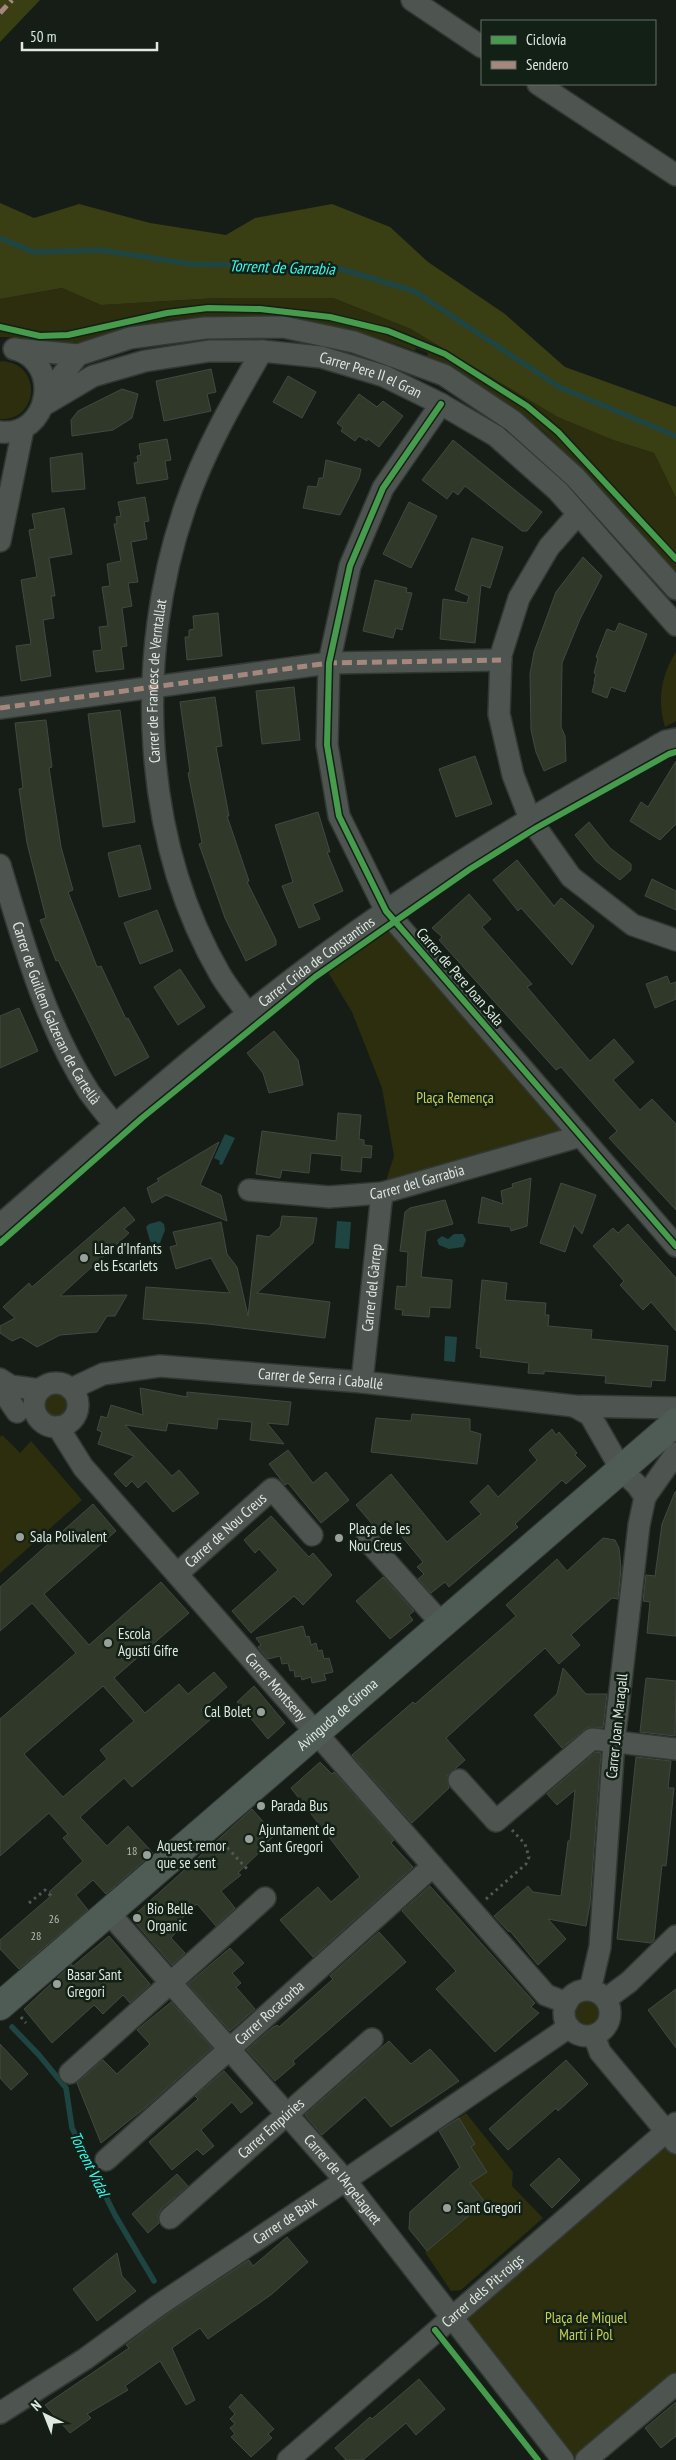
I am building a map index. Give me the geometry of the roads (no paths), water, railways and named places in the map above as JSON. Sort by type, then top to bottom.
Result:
[{"type":"main road","name":"Avinguda de Girona","points":[[10,2011],[108,1912],[622,1471],[676,1422]]},
{"type":"street","points":[[412,0],[481,46]]},
{"type":"street","points":[[540,85],[676,175]]},
{"type":"street","name":"Carrer Pere II el Gran","points":[[7,348],[78,355],[130,338],[205,328],[283,327],[354,342],[444,375],[513,421],[568,471],[676,589]]},
{"type":"street","points":[[7,348],[23,351],[35,360],[44,375],[47,389],[45,401]]},
{"type":"street","name":"Carrer Pere II el Gran","points":[[45,401],[93,376],[145,361],[209,351],[262,351],[321,357],[384,376],[442,404],[496,436],[558,492],[676,625]]},
{"type":"street","name":"Carrer de Francesc de Verntallat","points":[[247,1013],[221,977],[202,938],[186,899],[174,858],[157,773],[152,686],[161,594],[182,514],[202,461],[222,420],[262,351]]},
{"type":"street","points":[[0,432],[23,429],[35,419],[45,401],[78,355]]},
{"type":"street","name":"Carrer de Pere Joan Sala","points":[[442,404],[383,488],[350,566],[329,663],[327,745],[339,816],[386,911],[676,1246]]},
{"type":"street","points":[[0,541],[23,429]]},
{"type":"street","points":[[578,514],[549,548],[519,598],[500,660],[499,714],[512,775],[530,819],[571,878],[633,925],[676,940]]},
{"type":"street","points":[[0,708],[329,663],[500,660]]},
{"type":"street","name":"Carrer Crida de Constantins","points":[[0,1225],[247,1013],[386,911],[530,819],[673,737]]},
{"type":"street","name":"Carrer de Guillem Galzeran de Cartellà","points":[[0,865],[43,1000],[82,1080],[115,1125]]},
{"type":"street","name":"Carrer del Garrabia","points":[[249,1190],[329,1197],[382,1193],[581,1136]]},
{"type":"street","name":"Carrer del Gàrrep","points":[[362,1382],[382,1193]]},
{"type":"street","name":"Carrer de Serra i Caballé","points":[[71,1389],[103,1374],[160,1366],[362,1382],[574,1406],[676,1408]]},
{"type":"street","points":[[0,1380],[4,1393],[45,1424],[58,1427],[69,1422],[76,1412],[77,1400],[71,1389],[58,1383],[45,1386],[23,1407]]},
{"type":"street","points":[[0,1380],[11,1386],[23,1407]]},
{"type":"street","points":[[574,1406],[590,1415],[622,1471],[637,1485],[645,1497],[676,1453]]},
{"type":"street","name":"Carrer Montseny","points":[[58,1427],[83,1467],[178,1573],[315,1733],[546,1995],[567,2003]]},
{"type":"street","name":"Carrer de Nou Creus","points":[[178,1573],[272,1489],[312,1535]]},
{"type":"street","name":"Carrer Joan Maragall","points":[[598,1994],[614,1742],[639,1525],[645,1497]]},
{"type":"street","points":[[367,1540],[442,1624]]},
{"type":"street","points":[[459,1780],[499,1819],[592,1739],[676,1749]]},
{"type":"street","name":"Carrer Rocacorba","points":[[106,2160],[433,1866]]},
{"type":"street","points":[[70,2073],[265,1898]]},
{"type":"street","name":"Carrer de l'Argelaguet","points":[[108,1912],[345,2180],[563,2460]]},
{"type":"street","points":[[598,1994],[610,2009],[610,2020],[604,2030],[594,2035],[580,2035],[569,2026],[564,2013],[567,2003],[576,1993],[598,1994],[629,1982],[676,1936]]},
{"type":"street","name":"Carrer de Baix","points":[[0,2413],[85,2359],[159,2305],[569,2026]]},
{"type":"street","points":[[594,2035],[600,2052],[673,2132]]},
{"type":"street","name":"Carrer Empúries","points":[[170,2218],[372,2039]]},
{"type":"street","name":"Carrer dels Pit-roigs","points":[[296,2457],[451,2317],[673,2132]]},
{"type":"street","points":[[586,2460],[676,2384]]},
{"type":"water","points":[[225,1134],[235,1138],[222,1165],[219,1164],[220,1161],[214,1158]]},
{"type":"water","points":[[160,1221],[164,1224],[165,1230],[160,1243],[155,1245],[150,1241],[146,1227],[149,1224]]},
{"type":"water","points":[[337,1221],[351,1222],[349,1249],[335,1248]]},
{"type":"water","points":[[454,1234],[463,1234],[466,1240],[463,1247],[449,1249],[439,1245],[437,1240],[442,1236],[448,1239]]},
{"type":"water","points":[[445,1336],[457,1337],[455,1362],[444,1361]]},
{"type":"waterway","name":"Torrent de Garrabia","points":[[0,238],[34,252],[101,250],[190,264],[331,266],[414,291],[559,387],[676,436]]},
{"type":"waterway","name":"Torrent Vidal","points":[[12,2027],[39,2055],[66,2088],[72,2128],[115,2215],[154,2281]]},
{"type":"place","name":"Llar d'Infants els Escarlets","points":[[84,1258]]},
{"type":"place","name":"Sala Polivalent","points":[[20,1537]]},
{"type":"place","name":"Plaça de les Nou Creus","points":[[339,1538]]},
{"type":"place","name":"Escola Agustí Gifre","points":[[108,1643]]},
{"type":"place","name":"Cal Bolet","points":[[261,1712]]},
{"type":"place","name":"Parada Bus","points":[[261,1806]]},
{"type":"place","name":"Ajuntament de Sant Gregori","points":[[249,1839]]},
{"type":"place","name":"Aquest remor que se sent","points":[[147,1855]]},
{"type":"place","name":"Bio Belle Organic","points":[[137,1918]]},
{"type":"place","name":"Basar Sant Gregori","points":[[57,1984]]},
{"type":"place","name":"Sant Gregori","points":[[447,2208]]},
{"type":"park label","name":"Plaça Remença","points":[[455,1098]]},
{"type":"park label","name":"Plaça de Miquel Martí i Pol","points":[[586,2326]]}]
